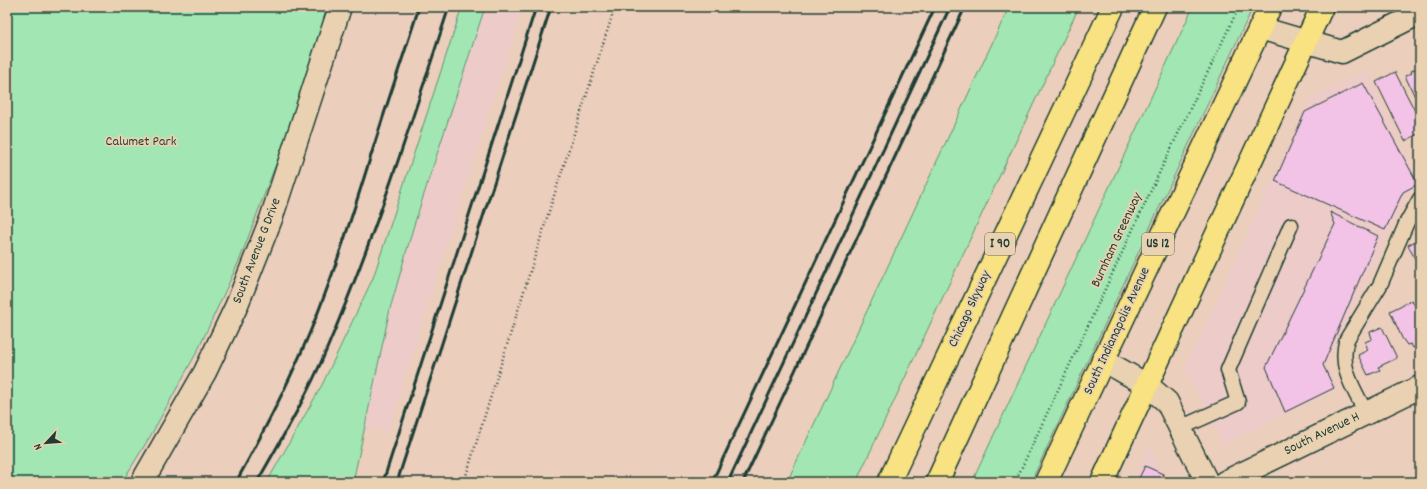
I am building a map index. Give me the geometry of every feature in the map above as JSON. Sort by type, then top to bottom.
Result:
[{"type":"main road","name":"Chicago Skyway","points":[[889,482],[1113,7]]},
{"type":"main road","points":[[937,482],[1155,7]]},
{"type":"main road","name":"South Indianapolis Avenue","points":[[1046,482],[1270,7]]},
{"type":"main road","points":[[1102,482],[1322,7]]},
{"type":"street","name":"South Avenue G Drive","points":[[142,482],[201,379],[236,307],[271,219],[340,7]]},
{"type":"street","points":[[1260,28],[1342,52],[1420,13]]},
{"type":"street","points":[[1103,360],[1147,385],[1167,402],[1206,482]]},
{"type":"street","name":"South Avenue H","points":[[1225,482],[1420,387]]},
{"type":"lane","points":[[1366,413],[1349,379],[1343,358],[1344,348],[1347,339],[1380,285],[1407,222],[1420,199]]},
{"type":"lane","points":[[1180,428],[1238,402],[1228,370],[1291,225]]},
{"type":"path","points":[[464,482],[615,7]]},
{"type":"path","name":"Burnham Greenway","points":[[1015,482],[1163,165],[1239,7]]},
{"type":"shaded area","points":[[485,7],[523,7],[455,217],[388,432],[365,426],[390,309],[414,225]]},
{"type":"shaded area","points":[[1367,72],[1420,181],[1420,188],[1407,194],[1326,365],[1338,389],[1223,445],[1185,368],[1310,99]]},
{"type":"shaded area","points":[[1149,446],[1166,482],[1132,482]]},
{"type":"green space","name":"Calumet Park","points":[[7,7],[329,7],[296,111],[240,259],[198,350],[151,435],[122,482],[7,482]]},
{"type":"green space","points":[[462,7],[485,7],[414,225],[390,309],[353,482],[267,482],[322,385],[373,278]]},
{"type":"green space","points":[[1009,7],[1079,7],[856,482],[787,482]]},
{"type":"green space","points":[[1193,7],[1253,7],[1031,482],[972,482]]},
{"type":"building","points":[[1420,67],[1420,107],[1405,76],[1412,73],[1411,71]]},
{"type":"building","points":[[1395,72],[1420,121],[1420,133],[1405,141],[1376,82]]},
{"type":"building","points":[[1363,83],[1418,184],[1403,192],[1385,230],[1275,181],[1305,112]]},
{"type":"building","points":[[1330,212],[1378,236],[1323,365],[1334,388],[1285,412],[1266,367],[1335,224]]},
{"type":"building","points":[[1420,239],[1420,267],[1419,267],[1408,245]]},
{"type":"building","points":[[1412,300],[1420,317],[1420,345],[1413,348],[1411,344],[1407,345],[1402,338],[1390,311]]},
{"type":"building","points":[[1382,327],[1397,358],[1378,367],[1380,370],[1368,375],[1358,355],[1368,350],[1365,342],[1372,339],[1370,332]]},
{"type":"building","points":[[1145,466],[1163,474],[1166,482],[1137,482]]},
{"type":"railway","points":[[236,482],[284,390],[316,318],[346,234],[419,7]]},
{"type":"railway","points":[[257,482],[311,385],[344,309],[376,224],[449,7]]},
{"type":"railway","points":[[383,482],[536,7]]},
{"type":"railway","points":[[397,482],[551,7]]},
{"type":"railway","points":[[712,482],[935,7]]},
{"type":"railway","points":[[728,482],[950,7]]},
{"type":"railway","points":[[743,482],[965,7]]}]
